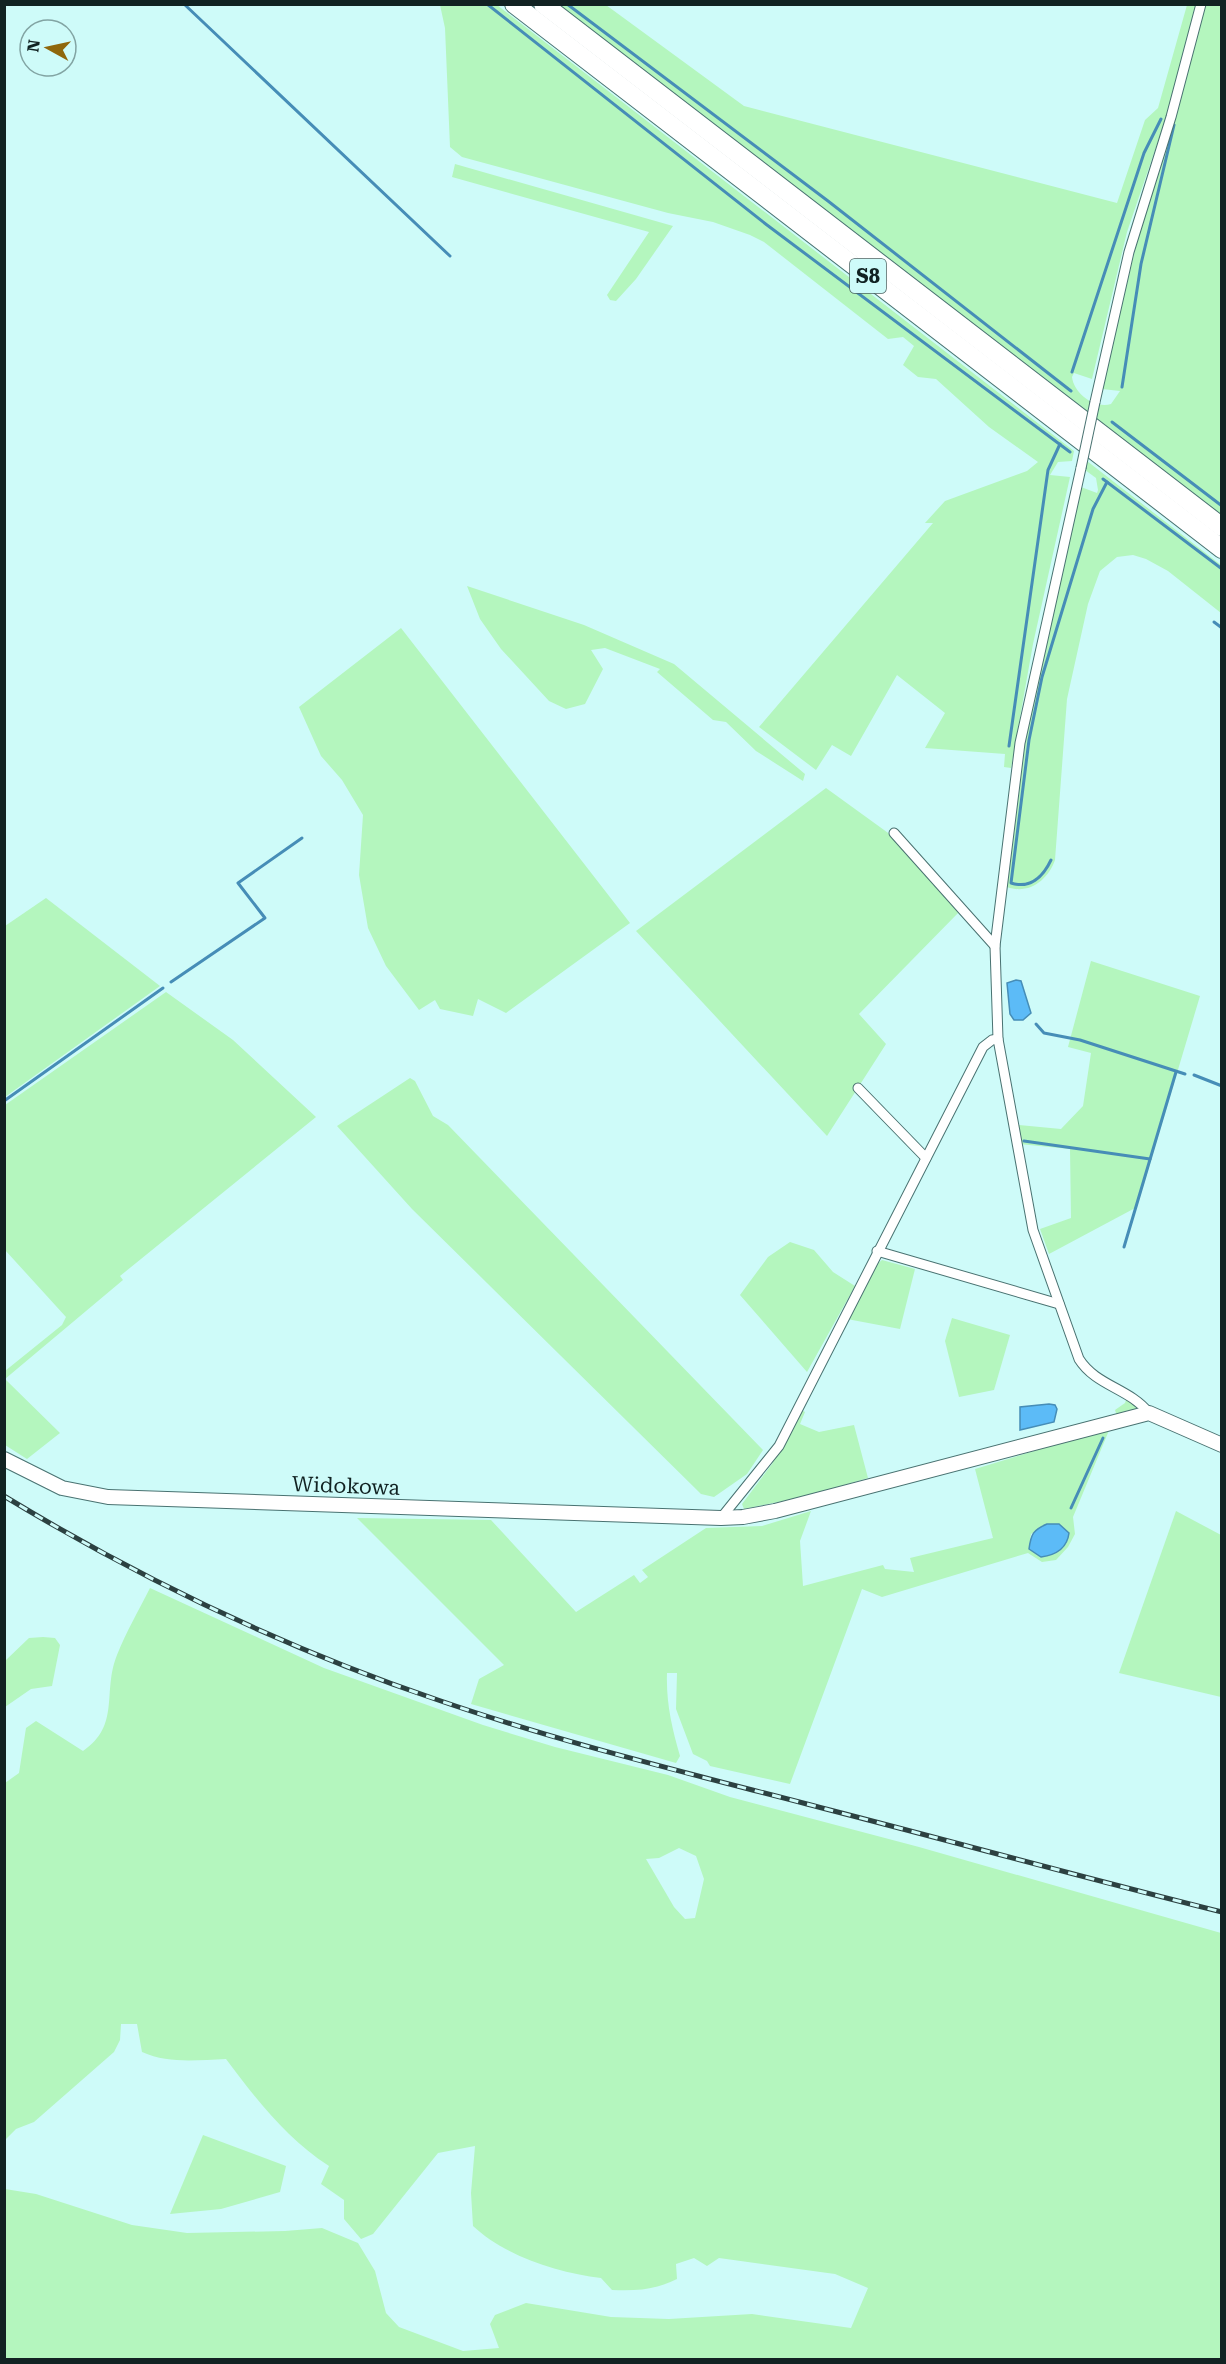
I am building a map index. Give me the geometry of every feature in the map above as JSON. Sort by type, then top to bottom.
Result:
[{"type":"highway","name":"S8","points":[[514,4],[1221,549]]},
{"type":"highway","name":"S8","points":[[543,4],[1221,527]]},
{"type":"street","points":[[1201,4],[1171,117],[1129,252],[1020,743],[995,946],[998,1039],[1033,1230],[1059,1304],[1086,1369],[1092,1376],[1139,1400],[1149,1413],[1221,1445]]},
{"type":"street","points":[[894,833],[995,946]]},
{"type":"street","points":[[721,1518],[779,1446],[983,1047],[992,1040],[998,1039]]},
{"type":"street","points":[[858,1088],[926,1158]]},
{"type":"street","points":[[878,1251],[1059,1304]]},
{"type":"street","name":"Widokowa","points":[[4,1459],[62,1488],[108,1497],[721,1518],[743,1517],[775,1511],[1149,1413]]},
{"type":"green space","points":[[440,5],[497,5],[1074,451],[1072,461],[1058,462],[1050,475],[1070,477],[1033,644],[1011,768],[1004,767],[1005,754],[925,748],[945,713],[897,675],[851,756],[832,745],[816,770],[759,727],[933,523],[925,523],[945,501],[1027,471],[1038,462],[989,427],[936,379],[918,377],[903,365],[914,346],[903,337],[888,339],[764,242],[713,222],[668,213],[462,157],[450,147],[445,28]]},
{"type":"green space","points":[[559,5],[606,5],[744,106],[1117,203],[1145,120],[1158,108],[1187,5],[1221,5],[1221,515]],"holes":[[[1167,115],[1102,389],[1120,391],[1111,404],[1098,404],[1081,394],[1072,377],[1074,373],[1092,379],[1127,232]]]},
{"type":"green space","points":[[455,164],[673,226],[636,279],[616,301],[610,300],[607,295],[649,232],[452,177]]},
{"type":"green space","points":[[1087,461],[1221,565],[1221,613],[1168,571],[1146,559],[1133,555],[1117,557],[1100,571],[1088,604],[1067,699],[1055,860],[1048,874],[1037,884],[1015,889],[1007,887],[1021,763],[1031,709],[1081,487],[1097,493],[1098,490],[1096,478],[1085,470]]},
{"type":"green space","points":[[467,586],[584,625],[674,664],[805,774],[803,781],[756,751],[726,722],[713,720],[657,672],[660,669],[605,648],[591,650],[603,669],[585,704],[566,709],[549,701],[501,649],[480,619]]},
{"type":"green space","points":[[401,628],[630,923],[506,1013],[478,999],[473,1016],[440,1009],[435,1000],[419,1010],[386,966],[368,928],[359,875],[363,815],[342,780],[321,756],[299,707]]},
{"type":"green space","points":[[826,788],[902,843],[961,910],[859,1014],[886,1044],[827,1136],[636,931]]},
{"type":"green space","points":[[46,898],[160,986],[5,1097],[5,926]]},
{"type":"green space","points":[[1091,961],[1200,996],[1137,1207],[1049,1254],[1040,1229],[1071,1218],[1070,1149],[1019,1144],[1019,1125],[1061,1129],[1083,1106],[1091,1053],[1068,1047]]},
{"type":"green space","points":[[166,992],[233,1040],[316,1117],[120,1276],[123,1280],[5,1379],[5,1371],[62,1325],[66,1317],[5,1250],[5,1105]]},
{"type":"green space","points":[[410,1078],[415,1081],[433,1116],[448,1125],[763,1450],[747,1474],[714,1497],[701,1494],[412,1209],[337,1126]]},
{"type":"green space","points":[[790,1242],[814,1250],[833,1272],[855,1286],[807,1372],[740,1295],[768,1257]]},
{"type":"green space","points":[[882,1260],[915,1269],[900,1329],[847,1319],[876,1265]]},
{"type":"green space","points":[[952,1318],[1010,1335],[994,1390],[959,1397],[945,1341]]},
{"type":"green space","points":[[5,1379],[60,1433],[27,1459],[5,1445]]},
{"type":"green space","points":[[1127,1397],[1137,1407],[1136,1411],[1117,1416],[1115,1410],[1125,1403]]},
{"type":"green space","points":[[799,1408],[805,1412],[800,1424],[819,1432],[854,1425],[868,1478],[807,1496],[744,1509],[742,1504],[772,1464]]},
{"type":"green space","points":[[1110,1428],[1073,1517],[1075,1534],[1068,1547],[1056,1560],[1042,1562],[1028,1553],[882,1597],[862,1589],[790,1784],[710,1766],[707,1761],[693,1754],[676,1709],[677,1673],[667,1673],[670,1715],[680,1756],[676,1763],[471,1704],[479,1679],[504,1665],[357,1518],[491,1520],[576,1612],[634,1575],[640,1583],[648,1577],[642,1570],[706,1528],[762,1526],[811,1511],[800,1541],[803,1586],[883,1565],[885,1569],[914,1572],[910,1558],[993,1538],[975,1469]],"holes":[[[1047,1524],[1059,1524],[1029,1549],[1031,1534]]]},
{"type":"green space","points":[[1176,1511],[1221,1535],[1221,1697],[1119,1673]]},
{"type":"green space","points":[[150,1588],[324,1668],[483,1725],[555,1747],[668,1775],[730,1797],[919,1847],[1221,1933],[1221,2359],[5,2359],[5,2189],[36,2194],[132,2225],[187,2233],[322,2228],[358,2243],[375,2271],[386,2313],[399,2327],[463,2351],[499,2348],[490,2324],[495,2315],[526,2303],[611,2317],[669,2319],[752,2314],[851,2328],[868,2288],[835,2274],[719,2258],[707,2266],[694,2258],[676,2264],[677,2279],[669,2283],[645,2289],[612,2290],[601,2278],[567,2272],[516,2254],[486,2237],[473,2226],[471,2193],[475,2146],[438,2153],[373,2234],[361,2239],[344,2219],[344,2200],[321,2184],[329,2166],[299,2144],[286,2131],[226,2059],[173,2060],[152,2056],[142,2052],[137,2024],[121,2024],[120,2040],[114,2052],[34,2122],[16,2129],[5,2140],[5,1783],[19,1773],[26,1728],[36,1721],[83,1751],[95,1741],[107,1719],[117,1655]],"holes":[[[679,1848],[696,1856],[704,1879],[695,1918],[685,1919],[674,1907],[646,1859],[659,1858]]]},
{"type":"green space","points":[[29,1638],[55,1638],[60,1645],[52,1686],[31,1689],[5,1707],[5,1661]]},
{"type":"green space","points":[[203,2135],[286,2166],[280,2192],[221,2209],[170,2214]]},
{"type":"water","points":[[1021,981],[1031,1013],[1023,1020],[1014,1020],[1010,1014],[1007,983]]},
{"type":"water","points":[[1055,1405],[1057,1409],[1054,1422],[1020,1430],[1020,1407]]},
{"type":"water","points":[[1047,1524],[1059,1524],[1069,1533],[1068,1539],[1060,1550],[1041,1557],[1029,1549],[1032,1536],[1039,1528]]},
{"type":"waterway","points":[[184,4],[450,256]]},
{"type":"waterway","points":[[487,4],[767,225],[1070,452]]},
{"type":"waterway","points":[[567,4],[828,201],[1071,391]]},
{"type":"waterway","points":[[1072,372],[1144,153],[1161,119]]},
{"type":"waterway","points":[[1122,387],[1141,264],[1174,125]]},
{"type":"waterway","points":[[1112,422],[1222,506]]},
{"type":"waterway","points":[[1009,746],[1048,470],[1060,444]]},
{"type":"waterway","points":[[1103,479],[1222,569]]},
{"type":"waterway","points":[[1051,860],[1044,872],[1030,883],[1011,883],[1029,740],[1042,677],[1093,509],[1107,482]]},
{"type":"waterway","points":[[1214,622],[1222,628]]},
{"type":"waterway","points":[[171,982],[265,918],[238,883],[302,838]]},
{"type":"waterway","points":[[4,1101],[163,988]]},
{"type":"waterway","points":[[1036,1024],[1044,1033],[1080,1040],[1185,1074]]},
{"type":"waterway","points":[[1124,1247],[1176,1072]]},
{"type":"waterway","points":[[1194,1075],[1222,1086]]},
{"type":"waterway","points":[[1024,1141],[1150,1159]]},
{"type":"waterway","points":[[1071,1508],[1103,1438]]},
{"type":"railway","points":[[4,1496],[108,1556],[216,1610],[326,1658],[438,1700],[534,1731],[631,1758],[1222,1912]]}]
